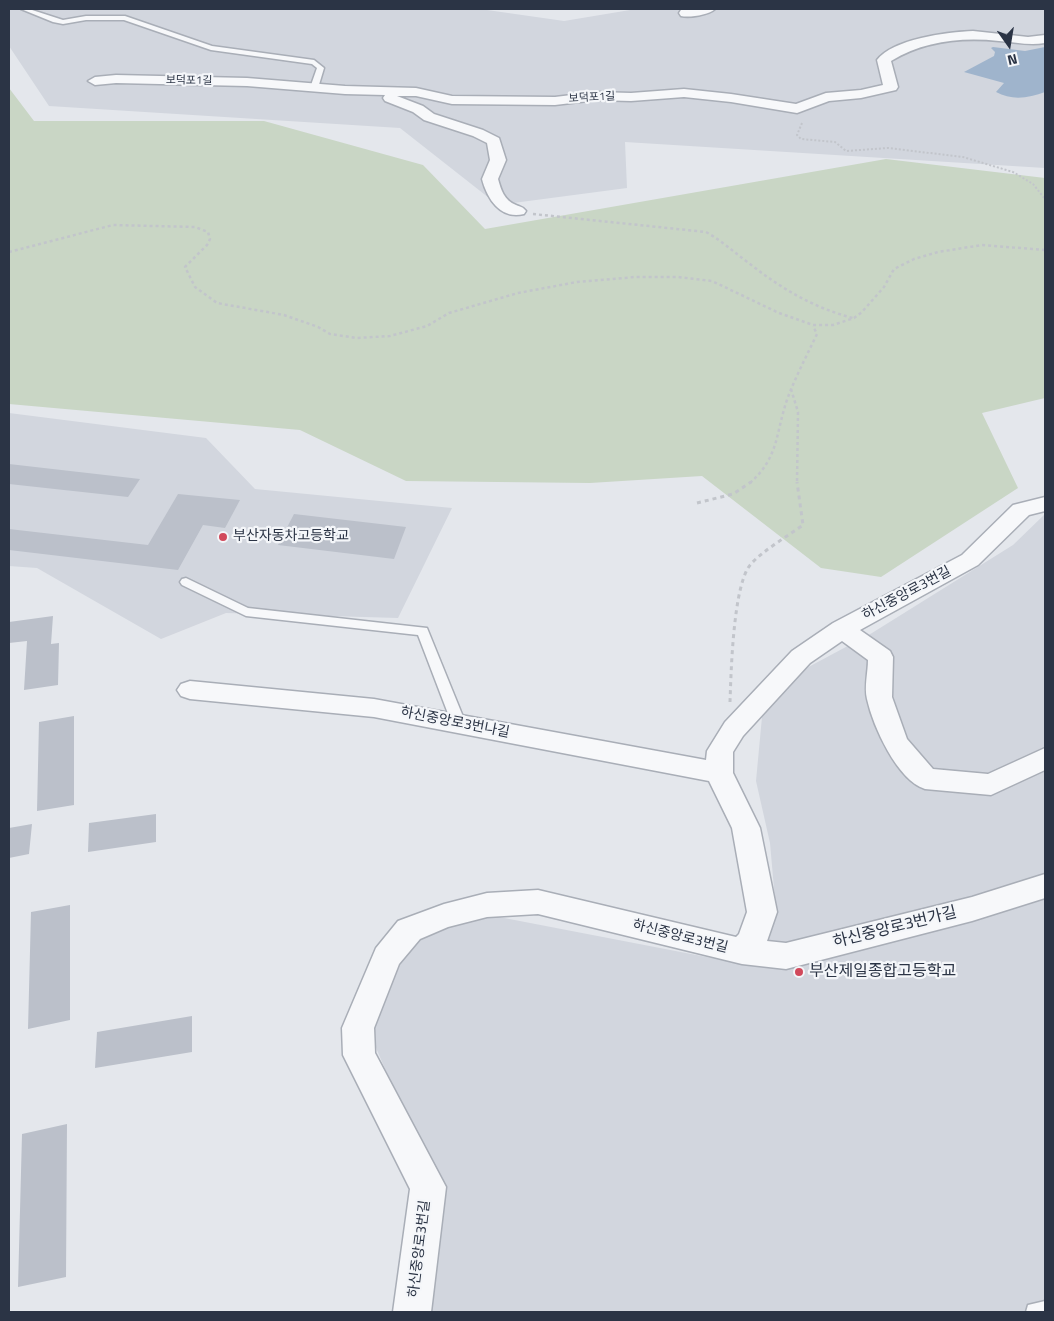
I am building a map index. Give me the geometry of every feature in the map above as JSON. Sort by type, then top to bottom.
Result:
[{"type":"street","points":[[685,13],[709,9]]},
{"type":"street","points":[[797,109],[826,97],[861,94],[891,87],[884,60],[898,50],[963,34],[1003,37],[1028,42],[1045,39]]},
{"type":"street","name":"보덕포1길","points":[[95,81],[248,82],[314,88],[416,92],[452,100],[555,101],[596,96],[631,97],[684,93],[731,98],[797,109]]},
{"type":"street","points":[[387,92],[389,98],[418,109],[430,117],[478,133],[494,141],[498,160],[490,179],[494,196],[506,208],[518,211]]},
{"type":"street","name":"하신중앙로3번길","points":[[412,1312],[428,1188],[358,1055],[358,1028],[387,957],[409,930],[444,916],[487,905],[538,902],[742,952],[752,941],[762,912],[746,828],[718,773],[720,751],[735,727],[801,657],[842,629],[970,560],[1020,510],[1045,504]]},
{"type":"street","points":[[842,629],[881,657],[879,697],[895,743],[926,779],[990,786],[1045,758]]},
{"type":"street","name":"하신중앙로3번나길","points":[[190,690],[374,708],[718,773]]},
{"type":"street","name":"하신중앙로3번가길","points":[[742,952],[786,956],[972,908],[1045,886]]},
{"type":"lane","points":[[24,9],[55,21],[63,22],[86,18],[125,18],[148,24],[211,48],[314,62],[321,68],[314,88]]},
{"type":"lane","points":[[186,582],[246,612],[423,631],[460,724]]},
{"type":"lane","points":[[1035,1312],[1045,1310]]},
{"type":"path","points":[[797,109],[804,117],[797,135],[801,139],[835,142],[846,151],[888,148],[963,157],[1013,172],[1033,184],[1045,199]]},
{"type":"path","points":[[518,211],[706,232],[717,238],[778,286],[820,309],[854,318]]},
{"type":"path","points":[[9,252],[113,225],[195,228],[208,232],[210,239],[207,245],[185,267],[194,287],[211,300],[217,303],[284,315],[318,327],[330,334],[357,338],[390,336],[426,326],[449,313],[518,293],[577,282],[635,277],[678,277],[712,281],[779,313],[813,326],[833,325],[854,318],[862,312],[884,287],[894,269],[914,259],[938,252],[982,245],[1045,250]]},
{"type":"path","points":[[698,502],[733,494],[750,483],[762,471],[776,446],[780,419],[791,389],[817,334],[813,326]]},
{"type":"path","points":[[735,727],[730,710],[731,657],[741,584],[750,564],[774,548],[802,525],[802,507],[797,489],[798,412],[791,389]]},
{"type":"shaded area","points":[[9,9],[480,9],[564,21],[636,9],[1045,9],[1045,168],[625,142],[627,188],[498,205],[400,128],[49,106],[9,46]]},
{"type":"shaded area","name":"부산자동차고등학교","points":[[9,413],[206,438],[255,489],[452,508],[398,618],[226,613],[161,639],[37,568],[9,566]]},
{"type":"shaded area","points":[[1045,514],[1045,1312],[422,1312],[435,1186],[371,1036],[397,969],[420,936],[472,918],[499,917],[743,964],[776,911],[770,843],[756,781],[762,717],[801,671],[872,633],[1013,545]]},
{"type":"green space","points":[[9,88],[34,121],[264,121],[423,165],[485,229],[886,159],[1045,178],[1045,398],[982,413],[1018,488],[881,577],[821,568],[702,476],[590,483],[406,481],[300,430],[9,404]]},
{"type":"water","points":[[1045,47],[1045,92],[1027,97],[1008,97],[996,92],[1004,83],[964,72],[994,56],[995,52],[991,48],[1025,51]]},
{"type":"building","points":[[9,464],[140,479],[128,497],[9,484]]},
{"type":"building","points":[[178,494],[240,500],[225,528],[203,525],[178,570],[9,550],[9,529],[148,545]]},
{"type":"building","points":[[294,514],[406,527],[394,559],[278,545]]},
{"type":"building","points":[[53,616],[51,644],[59,643],[58,685],[24,690],[27,641],[9,643],[9,622]]},
{"type":"building","points":[[74,716],[74,805],[37,811],[39,722]]},
{"type":"building","points":[[156,814],[156,842],[88,852],[89,823]]},
{"type":"building","points":[[32,824],[29,854],[9,858],[9,828]]},
{"type":"building","points":[[70,905],[70,1020],[28,1029],[31,912]]},
{"type":"building","points":[[192,1016],[192,1052],[95,1068],[97,1032]]},
{"type":"building","points":[[67,1124],[66,1277],[18,1287],[22,1134]]},
{"type":"place","name":"부산자동차고등학교","points":[[223,537]]},
{"type":"place","name":"부산제일종합고등학교","points":[[799,972]]}]
